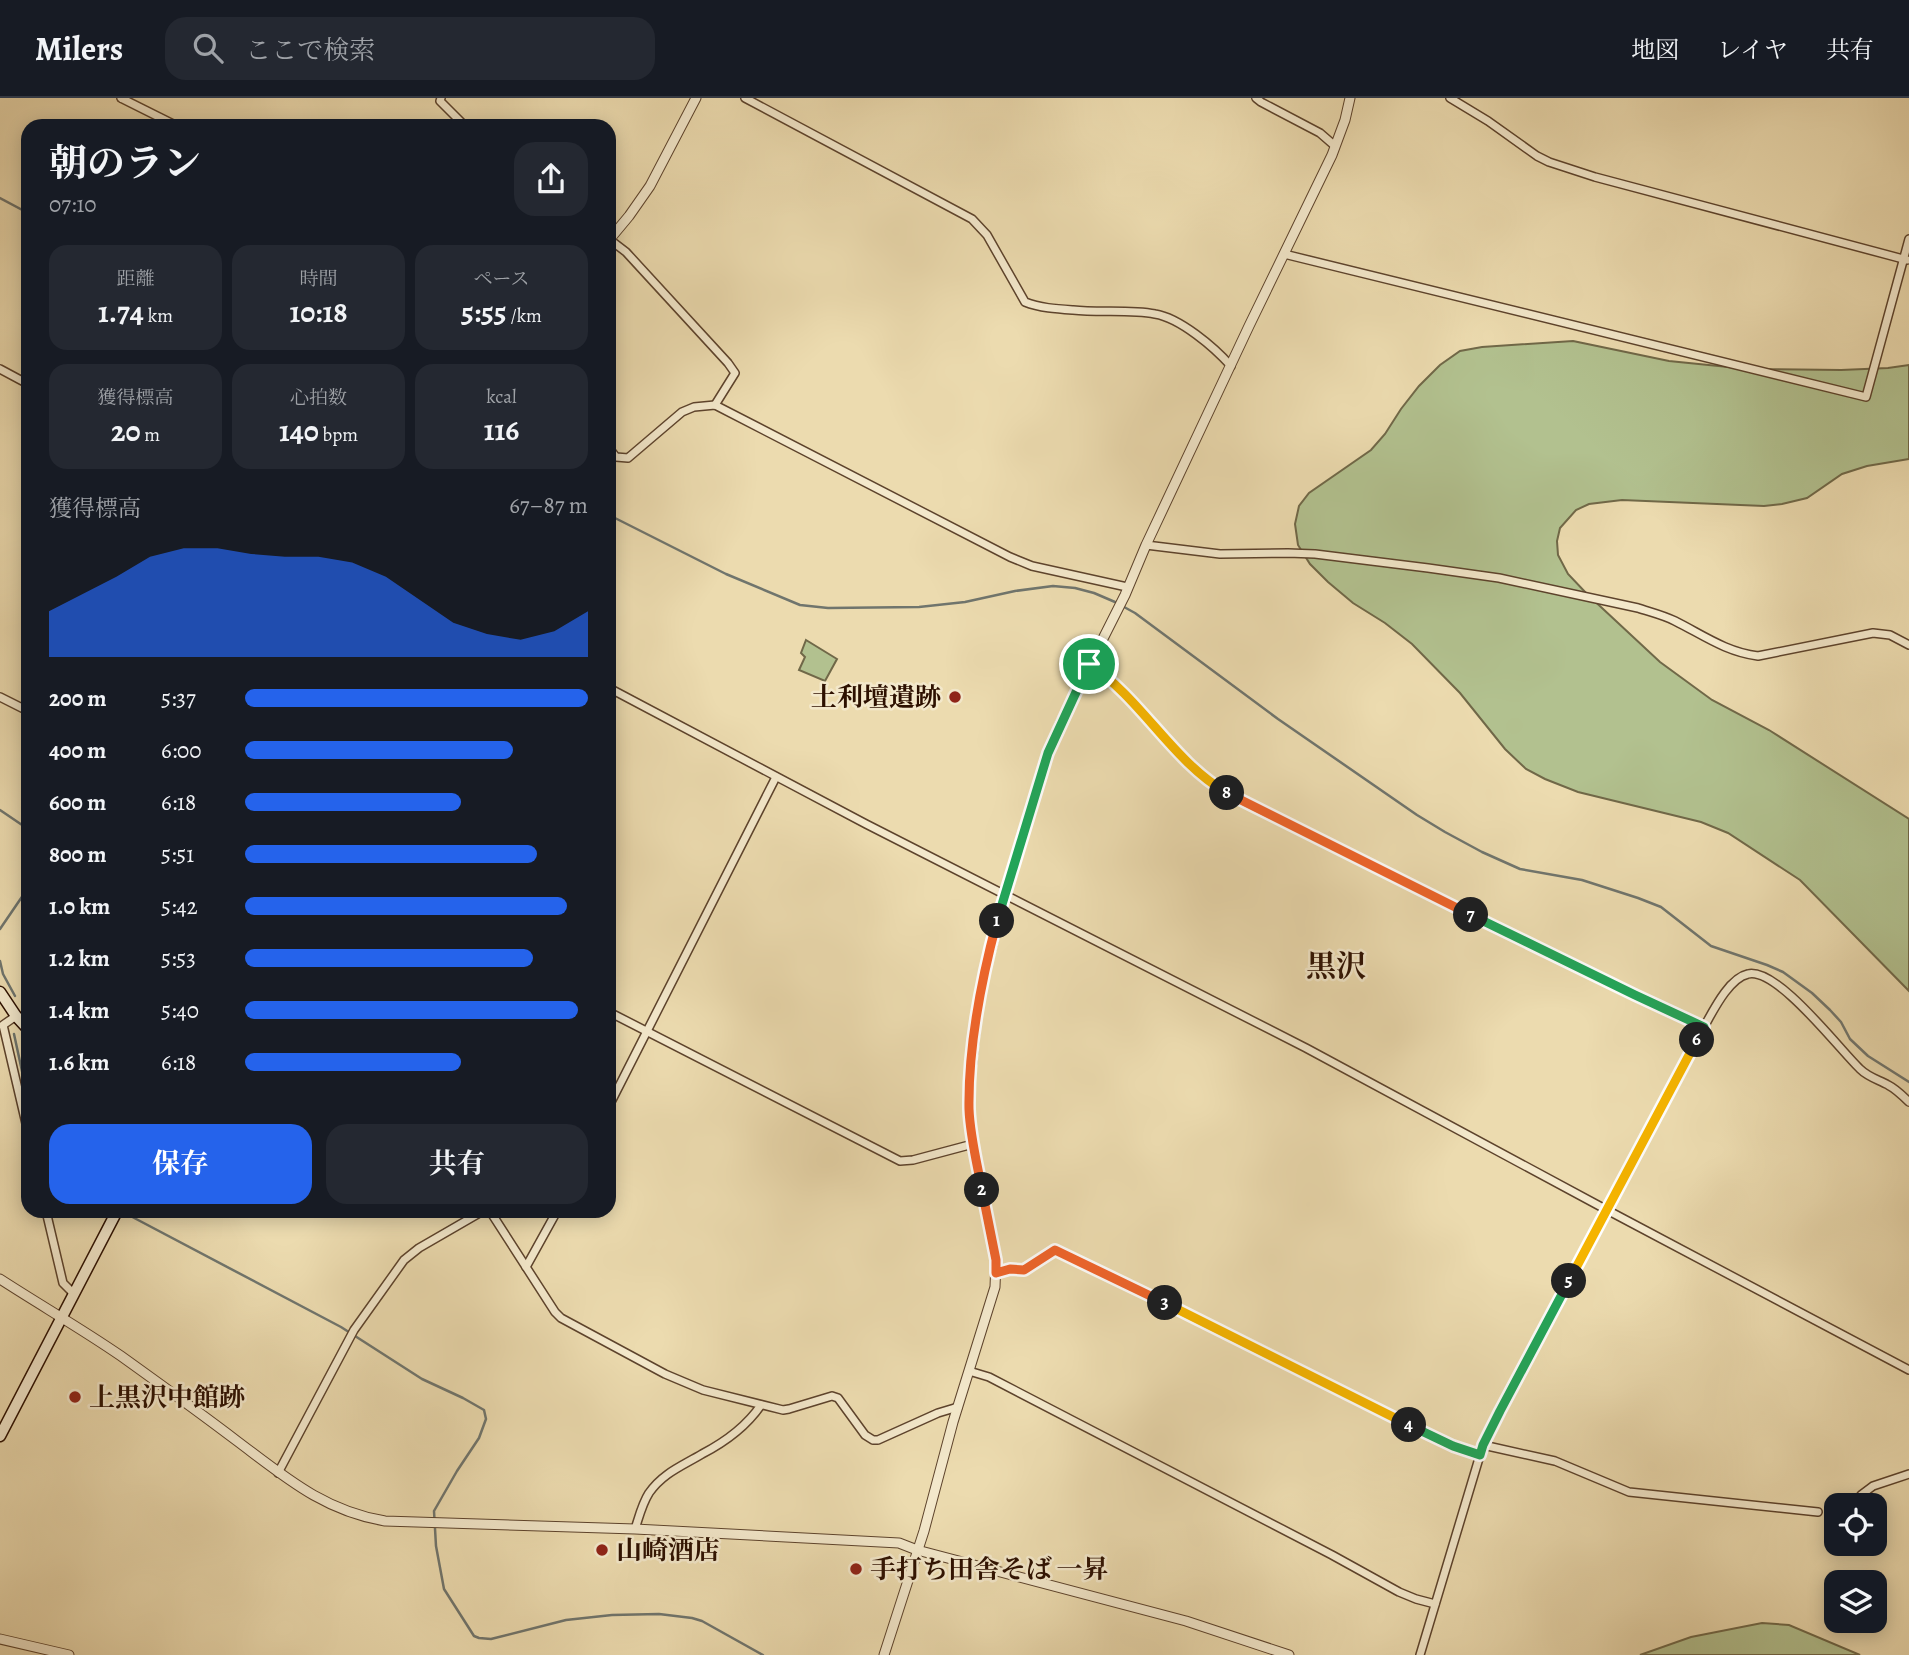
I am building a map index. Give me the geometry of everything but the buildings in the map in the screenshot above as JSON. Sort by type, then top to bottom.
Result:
[{"type":"main road","points":[[0,992],[21,1021]]},
{"type":"main road","points":[[0,1436],[113,1218]]},
{"type":"street","points":[[121,98],[161,119]]},
{"type":"street","points":[[441,98],[458,119]]},
{"type":"street","points":[[616,231],[650,186],[695,98]]},
{"type":"street","points":[[745,98],[972,219],[987,235],[1025,302],[1054,309],[1165,316],[1210,345],[1231,366]]},
{"type":"street","points":[[1256,98],[1320,133],[1335,146]]},
{"type":"street","points":[[884,1655],[991,1299],[996,1273],[996,1260],[969,1110],[977,1012],[989,952],[1005,894],[1048,753],[1335,146],[1350,98]]},
{"type":"street","points":[[1450,98],[1549,162],[1907,260]]},
{"type":"street","points":[[1284,254],[1866,397],[1907,260],[1909,239]]},
{"type":"street","points":[[616,244],[626,252],[735,373],[715,405]]},
{"type":"street","points":[[0,369],[21,380]]},
{"type":"street","points":[[616,457],[628,458],[682,412],[694,407],[715,405],[1010,557],[1032,566],[1126,591]]},
{"type":"street","points":[[1146,545],[1206,553],[1315,554],[1499,578],[1659,614],[1718,645],[1742,654],[1758,656],[1873,633],[1890,635],[1909,645]]},
{"type":"street","points":[[1089,664],[1108,676],[1202,775],[1240,801],[1704,1027]]},
{"type":"street","points":[[616,692],[963,874],[1306,1048],[1909,1370]]},
{"type":"street","points":[[0,697],[21,708]]},
{"type":"street","points":[[616,1092],[776,777]]},
{"type":"street","points":[[1420,1655],[1483,1445],[1704,1027],[1733,983],[1747,974],[1757,973],[1776,983],[1792,996],[1863,1072],[1889,1085],[1909,1102]]},
{"type":"street","points":[[16,1016],[3,1025],[21,1102]]},
{"type":"street","points":[[616,1016],[900,1161],[973,1144]]},
{"type":"street","points":[[48,1218],[63,1283],[74,1294]]},
{"type":"street","points":[[278,1473],[354,1329],[404,1260],[419,1248],[471,1218]]},
{"type":"street","points":[[494,1218],[561,1318],[666,1374],[704,1390],[776,1409],[789,1409],[832,1396],[838,1398],[865,1435],[873,1440],[958,1407]]},
{"type":"street","points":[[526,1267],[553,1218]]},
{"type":"street","points":[[996,1273],[1010,1269],[1024,1270],[1055,1250],[1444,1442],[1480,1455]]},
{"type":"street","points":[[0,1279],[120,1356],[278,1473],[319,1499],[350,1513],[385,1521],[635,1529],[899,1543],[1186,1621],[1289,1655]]},
{"type":"street","points":[[969,1371],[989,1377],[1116,1442],[1399,1592],[1435,1604]]},
{"type":"street","points":[[635,1529],[643,1504],[662,1478],[730,1438],[751,1419],[761,1405]]},
{"type":"street","points":[[1483,1445],[1555,1461],[1629,1492],[1818,1512]]},
{"type":"street","points":[[1864,1493],[1873,1486],[1909,1474]]},
{"type":"street","points":[[0,1639],[69,1655]]},
{"type":"green space","points":[[1573,341],[1669,361],[1748,369],[1841,370],[1909,365],[1909,459],[1867,466],[1842,474],[1807,498],[1782,504],[1764,506],[1622,500],[1589,504],[1576,510],[1560,528],[1557,541],[1558,555],[1568,574],[1660,662],[1712,700],[1769,730],[1909,819],[1909,991],[1800,880],[1728,833],[1701,822],[1578,792],[1526,769],[1505,749],[1460,693],[1412,644],[1328,582],[1310,564],[1298,545],[1295,524],[1299,506],[1309,493],[1371,450],[1419,386],[1440,365],[1460,351],[1482,347]]},
{"type":"green space","points":[[806,640],[837,659],[825,681],[799,670],[805,657],[801,653]]},
{"type":"green space","points":[[1762,1623],[1789,1625],[1860,1655],[1640,1655],[1691,1637]]},
{"type":"waterway","points":[[0,198],[21,209]]},
{"type":"waterway","points":[[616,519],[726,574],[800,605],[828,608],[919,607],[965,602],[1053,586],[1075,588],[1115,602],[1135,613],[1278,719],[1445,832],[1520,869],[1582,880],[1661,907],[1711,946],[1783,972],[1830,1010],[1841,1022],[1850,1039],[1868,1056],[1909,1082]]},
{"type":"waterway","points":[[0,810],[21,824]]},
{"type":"waterway","points":[[0,929],[21,898]]},
{"type":"waterway","points":[[0,961],[3,974],[15,996]]},
{"type":"waterway","points":[[14,1034],[21,1066]]},
{"type":"waterway","points":[[134,1218],[341,1327],[422,1379],[484,1410],[486,1419],[479,1438],[434,1511],[436,1546],[444,1589],[474,1636],[491,1639],[566,1620],[659,1614],[702,1621],[763,1655]]},
{"type":"place","name":"土利壇遺跡","points":[[955,697]]},
{"type":"place","name":"上黒沢中館跡","points":[[75,1397]]},
{"type":"place","name":"山崎酒店","points":[[602,1550]]},
{"type":"place","name":"手打ち田舎そば 一昇","points":[[856,1569]]},
{"type":"district","name":"黒沢","points":[[1336,966]]},
{"type":"route","points":[[1089,664],[1108,676],[1187,762],[1240,801],[1704,1027],[1500,1411],[1480,1455],[1444,1442],[1055,1250],[1024,1270],[1010,1269],[996,1273],[996,1260],[969,1110],[977,1012],[989,952],[1037,785],[1061,722],[1089,664]]}]
